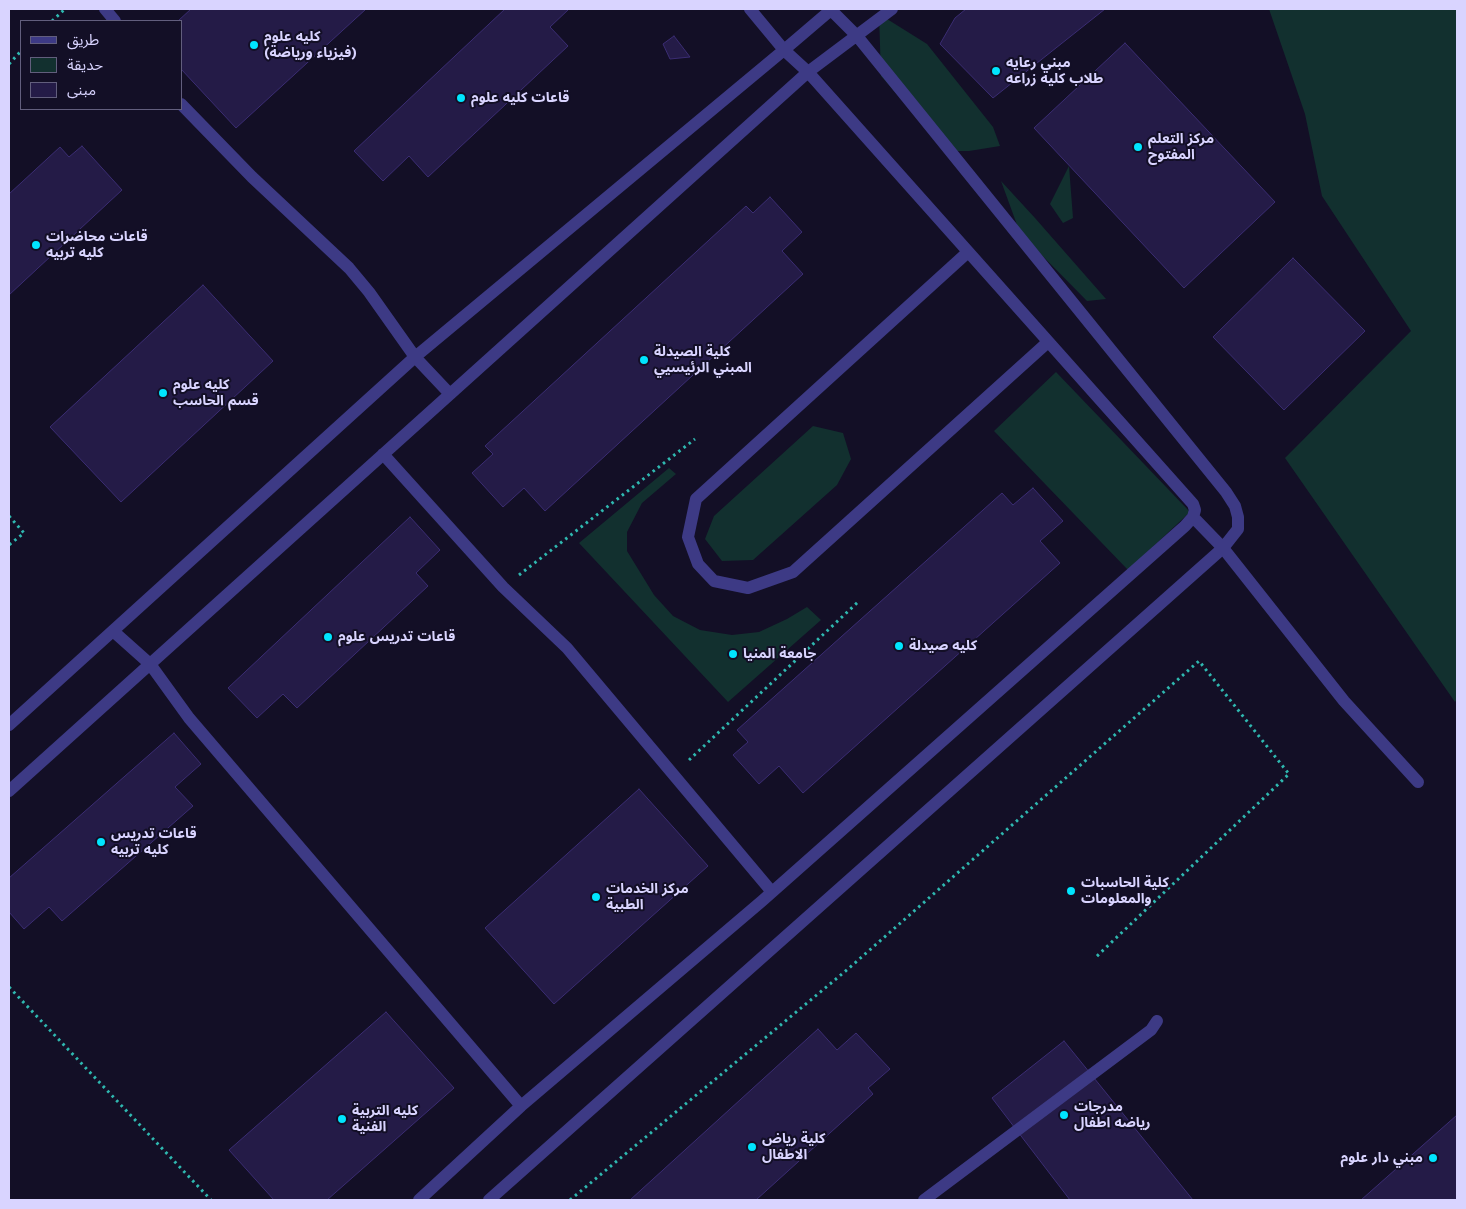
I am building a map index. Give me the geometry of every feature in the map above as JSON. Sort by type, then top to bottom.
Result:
[{"type":"street","points":[[105,9],[114,20]]},
{"type":"street","points":[[419,1200],[520,1106],[772,892],[1186,526],[1193,517],[1195,510],[1193,504],[808,72],[784,50],[750,9]]},
{"type":"street","points":[[9,724],[415,357],[831,9],[857,36],[1226,492],[1238,517],[1238,529],[1223,548],[489,1200]]},
{"type":"street","points":[[9,791],[449,393],[808,72],[892,9]]},
{"type":"street","points":[[182,105],[252,177],[349,268],[369,292],[415,357],[449,393]]},
{"type":"street","points":[[968,252],[696,499],[688,536],[698,564],[714,581],[748,588],[793,572],[1048,342]]},
{"type":"street","points":[[383,454],[503,588],[567,648],[772,892]]},
{"type":"street","points":[[1193,517],[1223,548],[1344,701],[1418,782]]},
{"type":"street","points":[[112,631],[150,664],[189,718],[520,1106]]},
{"type":"street","points":[[924,1200],[1151,1030],[1157,1021]]},
{"type":"path","points":[[53,20],[64,9]]},
{"type":"path","points":[[9,64],[20,52]]},
{"type":"path","points":[[503,588],[695,439]]},
{"type":"path","points":[[9,516],[24,533],[9,545]]},
{"type":"path","points":[[674,774],[858,602]]},
{"type":"path","points":[[570,1200],[848,969],[1199,660],[1289,774],[1096,956]]},
{"type":"path","points":[[9,987],[211,1200]]},
{"type":"green space","points":[[1269,9],[1457,9],[1457,699],[1455,702],[1285,458],[1411,331],[1322,196],[1305,114]]},
{"type":"green space","points":[[879,14],[927,44],[993,127],[1000,146],[969,151],[946,151],[881,76]]},
{"type":"green space","points":[[1069,166],[1073,218],[1063,223],[1050,204]]},
{"type":"green space","points":[[1001,181],[1106,299],[1087,301],[1020,233]]},
{"type":"green space","points":[[1056,372],[1190,512],[1128,570],[994,431]]},
{"type":"green space","points":[[813,426],[843,433],[851,459],[837,485],[753,560],[722,561],[705,539],[714,516]]},
{"type":"green space","points":[[669,468],[676,474],[642,503],[627,532],[627,551],[654,595],[673,616],[700,630],[732,635],[759,632],[807,607],[821,620],[728,702],[579,543]]},
{"type":"building","name":"كليه علوم (فيزياء ورياضة)","points":[[191,9],[366,9],[236,128],[182,70],[182,20],[179,20]]},
{"type":"building","name":"قاعات كليه علوم","points":[[505,9],[569,9],[550,27],[568,46],[428,177],[409,156],[383,181],[354,151]]},
{"type":"building","name":"مبني رعايه طلاب كليه زراعه","points":[[966,9],[1105,9],[993,98],[940,44],[955,18]]},
{"type":"building","points":[[674,36],[690,57],[670,59],[663,44]]},
{"type":"building","name":"مركز التعلم المفتوح","points":[[1125,43],[1275,202],[1184,288],[1034,128]]},
{"type":"building","name":"قاعات محاضرات كليه تربيه","points":[[82,146],[122,190],[9,295],[9,194],[60,147],[69,157]]},
{"type":"building","name":"كلية الصيدلة المبني الرئيسيي","points":[[770,197],[802,232],[782,251],[803,274],[545,511],[524,488],[503,507],[472,473],[493,454],[485,446],[746,206],[753,213]]},
{"type":"building","points":[[1293,258],[1365,331],[1284,410],[1213,337]]},
{"type":"building","name":"كليه علوم قسم الحاسب","points":[[203,285],[273,361],[121,502],[50,427]]},
{"type":"building","name":"كليه صيدلة","points":[[1033,488],[1063,521],[1040,541],[1060,563],[803,793],[779,766],[759,784],[733,755],[748,742],[737,730],[1002,493],[1013,505]]},
{"type":"building","name":"قاعات تدريس علوم","points":[[410,517],[440,550],[416,573],[428,586],[297,708],[283,694],[257,718],[228,688]]},
{"type":"building","name":"قاعات تدريس كليه تربيه","points":[[174,733],[201,764],[175,787],[193,806],[62,921],[49,907],[24,929],[9,912],[9,878]]},
{"type":"building","name":"مركز الخدمات الطبية","points":[[639,789],[708,866],[554,1004],[485,928]]},
{"type":"building","name":"كليه التربية الفنية","points":[[386,1012],[454,1088],[327,1200],[274,1200],[229,1150]]},
{"type":"building","name":"كلية رياض الاطفال","points":[[818,1029],[837,1050],[856,1033],[890,1069],[868,1088],[873,1094],[756,1200],[630,1200]]},
{"type":"building","name":"مدرجات رياضه اطفال","points":[[1064,1041],[1193,1200],[1070,1200],[992,1098]]},
{"type":"building","name":"مبني دار علوم","points":[[1457,1115],[1457,1200],[1361,1200]]},
{"type":"place","name":"كليه علوم (فيزياء ورياضة)","points":[[254,45]]},
{"type":"place","name":"مبني رعايه طلاب كليه زراعه","points":[[996,71]]},
{"type":"place","name":"قاعات كليه علوم","points":[[461,98]]},
{"type":"place","name":"مركز التعلم المفتوح","points":[[1138,147]]},
{"type":"place","name":"قاعات محاضرات كليه تربيه","points":[[36,245]]},
{"type":"place","name":"كلية الصيدلة المبني الرئيسيي","points":[[644,360]]},
{"type":"place","name":"كليه علوم قسم الحاسب","points":[[163,393]]},
{"type":"place","name":"قاعات تدريس علوم","points":[[328,637]]},
{"type":"place","name":"كليه صيدلة","points":[[899,646]]},
{"type":"place","name":"جامعة المنيا","points":[[733,654]]},
{"type":"place","name":"قاعات تدريس كليه تربيه","points":[[101,842]]},
{"type":"place","name":"كلية الحاسبات والمعلومات","points":[[1071,891]]},
{"type":"place","name":"مركز الخدمات الطبية","points":[[596,897]]},
{"type":"place","name":"مدرجات رياضه اطفال","points":[[1064,1115]]},
{"type":"place","name":"كليه التربية الفنية","points":[[342,1119]]},
{"type":"place","name":"كلية رياض الاطفال","points":[[752,1147]]},
{"type":"place","name":"مبني دار علوم","points":[[1433,1158]]}]
